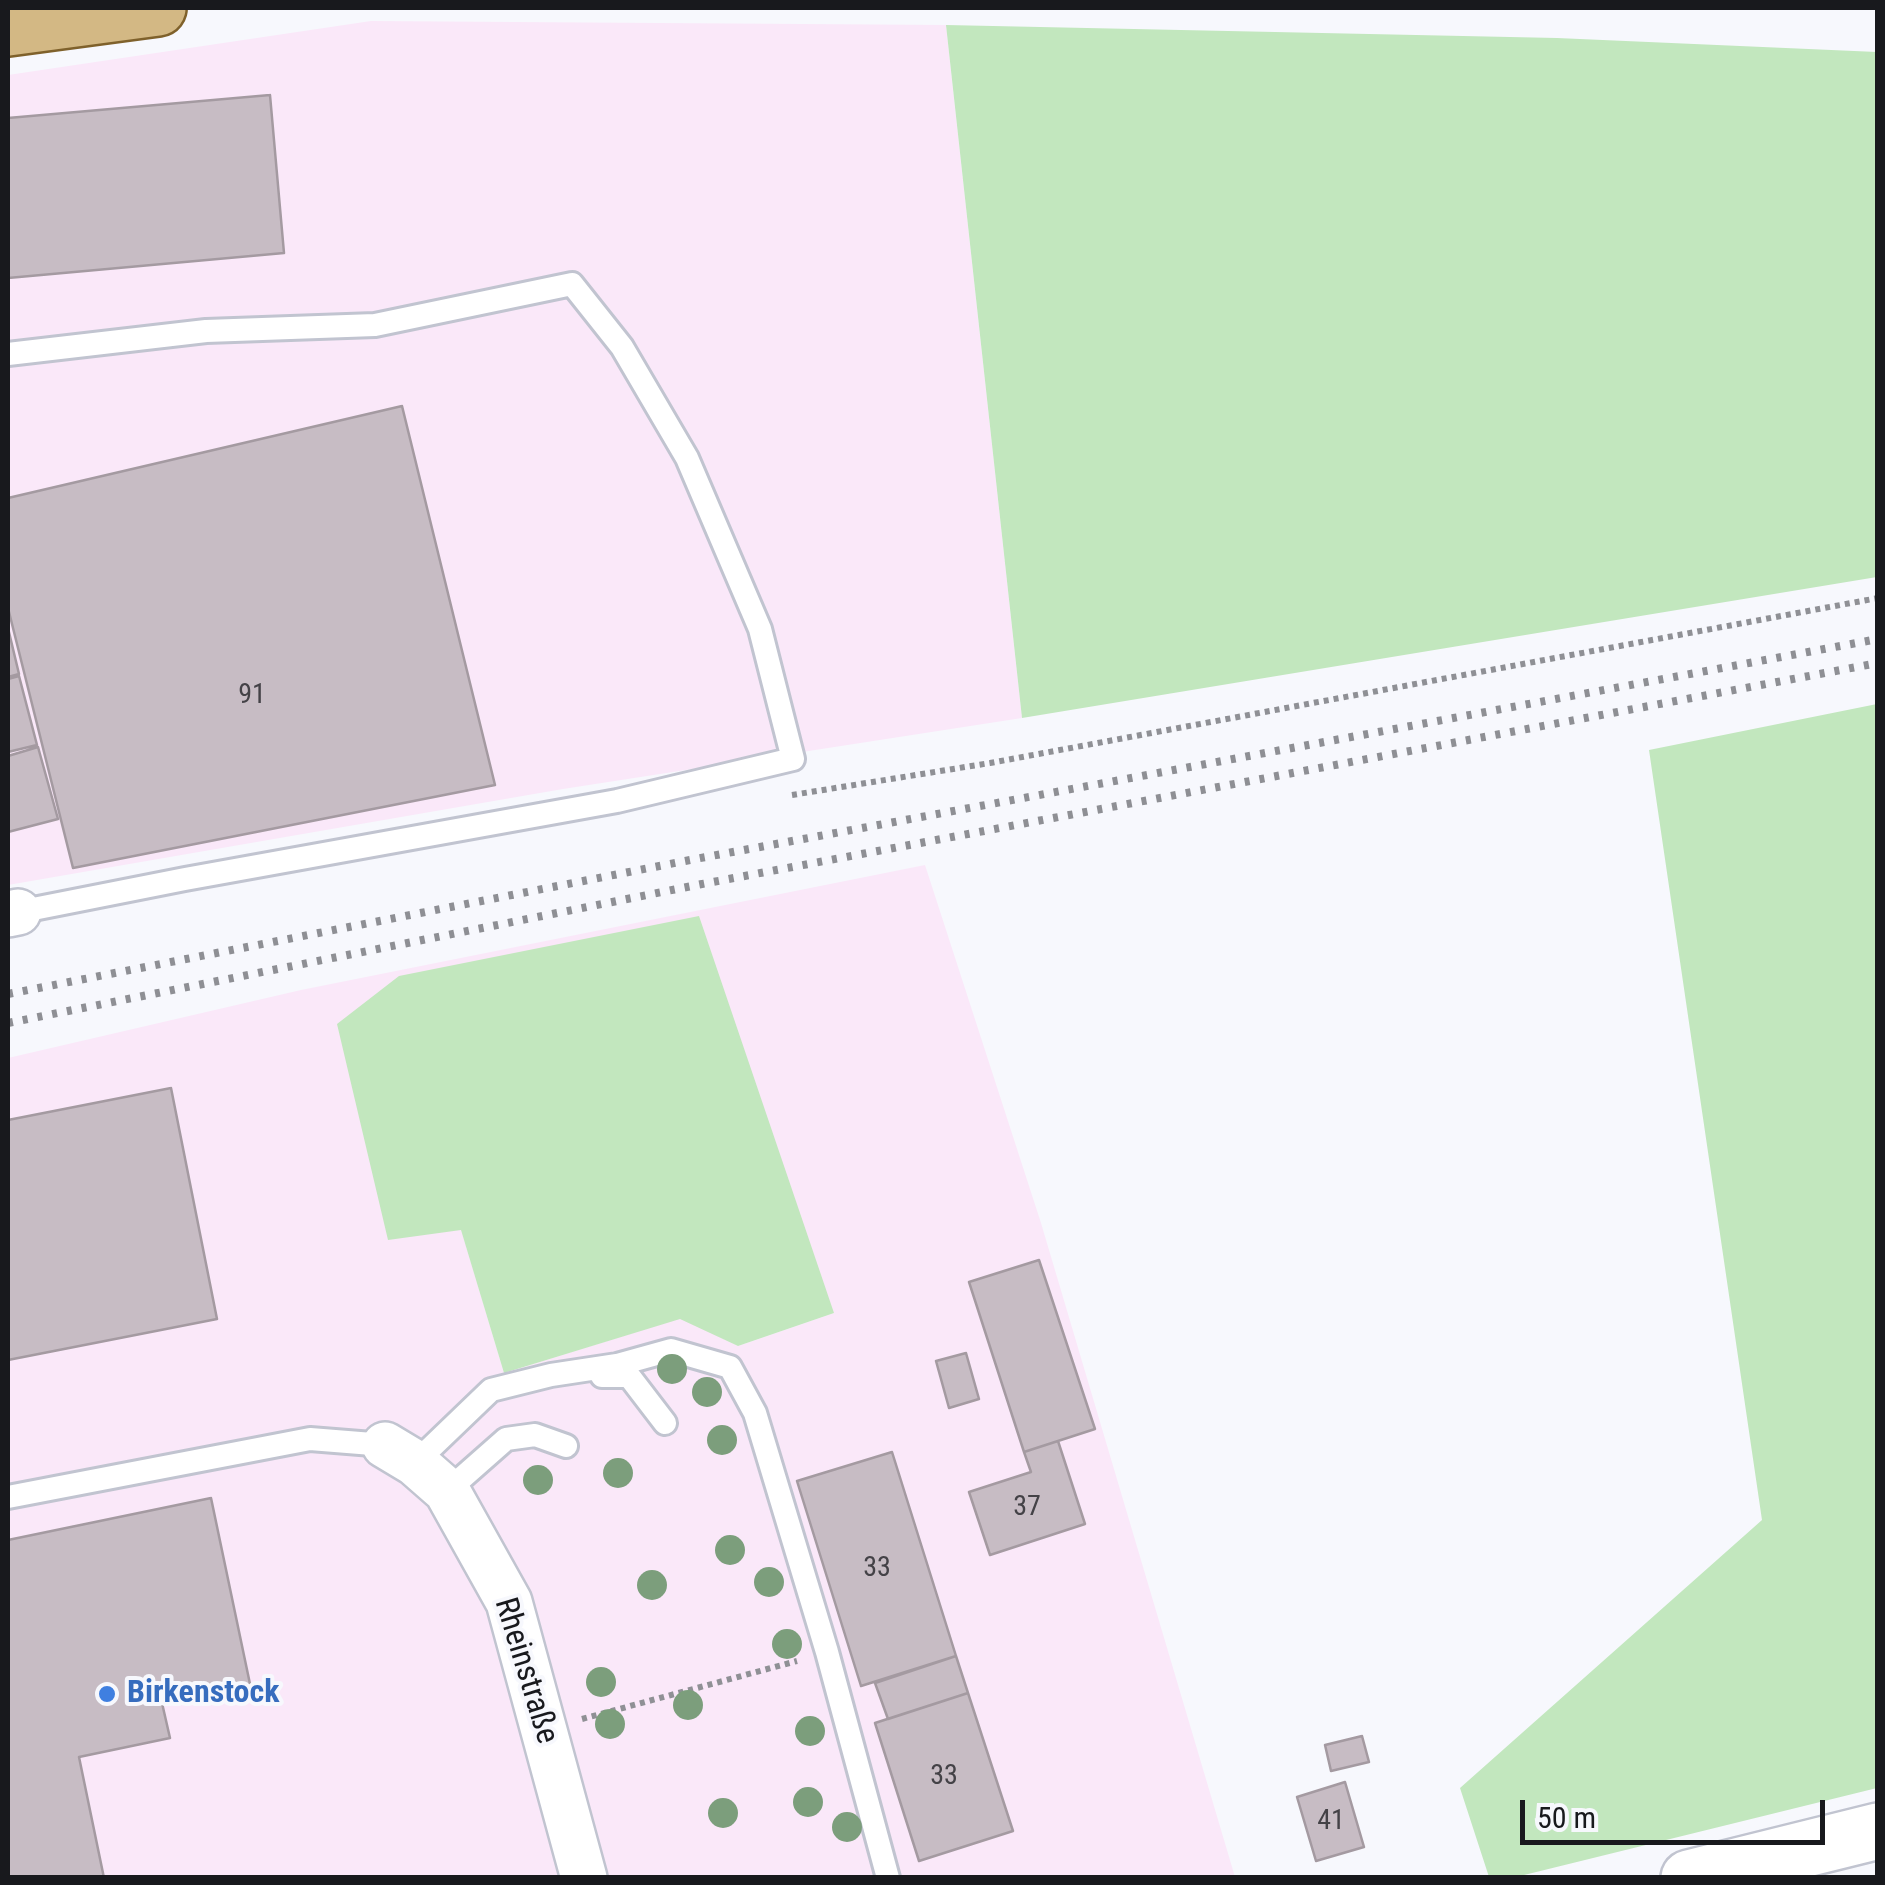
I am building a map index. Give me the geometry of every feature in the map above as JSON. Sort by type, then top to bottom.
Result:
[{"type":"main road","points":[[8,28],[158,8]]},
{"type":"street","name":"Rheinstraße","points":[[416,1466],[509,1602],[584,1878]]},
{"type":"street","points":[[1689,1878],[1878,1830]]},
{"type":"lane","points":[[8,354],[206,330],[375,325],[572,284],[622,346],[687,458],[760,629],[793,759],[617,801],[185,878],[13,913]]},
{"type":"lane","points":[[416,1466],[490,1390],[671,1350],[730,1367],[755,1412],[827,1652],[888,1878]]},
{"type":"lane","points":[[550,1375],[628,1376],[666,1423]]},
{"type":"lane","points":[[8,1497],[310,1439],[416,1466],[506,1438],[535,1435],[566,1446]]},
{"type":"path","points":[[784,796],[990,762],[1878,598]]},
{"type":"path","points":[[544,1730],[827,1652]]},
{"type":"shaded area","points":[[371,21],[946,25],[1022,718],[563,789],[8,885],[8,75]]},
{"type":"shaded area","points":[[925,865],[1041,1223],[1235,1877],[8,1877],[8,1058],[301,990]],"holes":[[[461,1229],[834,1313],[738,1346],[681,1318],[504,1373]]]},
{"type":"green space","points":[[946,25],[1557,38],[1877,52],[1877,577],[1022,718]]},
{"type":"green space","points":[[1877,704],[1877,1788],[1516,1877],[1489,1877],[1460,1788],[1762,1520],[1649,750]]},
{"type":"green space","points":[[699,916],[834,1313],[738,1346],[680,1319],[504,1373],[461,1230],[388,1240],[337,1024],[399,976]]},
{"type":"building","points":[[270,95],[284,253],[8,278],[8,118]]},
{"type":"building","points":[[402,406],[495,785],[73,868],[8,608],[8,498]]},
{"type":"building","points":[[8,628],[19,674],[8,677]]},
{"type":"building","points":[[19,676],[37,745],[8,752],[8,679]]},
{"type":"building","points":[[38,747],[58,819],[8,832],[8,756]]},
{"type":"building","points":[[171,1088],[217,1319],[8,1360],[8,1120]]},
{"type":"building","points":[[1039,1260],[1095,1429],[1024,1452],[969,1282]]},
{"type":"building","points":[[966,1353],[979,1399],[949,1408],[936,1361]]},
{"type":"building","points":[[1058,1441],[1085,1524],[990,1555],[969,1492],[1031,1472],[1024,1452]]},
{"type":"building","points":[[892,1452],[956,1656],[861,1686],[797,1481]]},
{"type":"building","name":"Birkenstock","points":[[211,1498],[250,1684],[162,1703],[170,1738],[79,1757],[104,1878],[8,1878],[8,1540]]},
{"type":"building","points":[[956,1656],[968,1693],[888,1719],[875,1683]]},
{"type":"building","points":[[968,1693],[1013,1831],[919,1861],[875,1723]]},
{"type":"building","points":[[1362,1736],[1369,1762],[1331,1771],[1325,1745]]},
{"type":"building","points":[[1345,1782],[1364,1847],[1316,1861],[1297,1797]]},
{"type":"railway","points":[[8,994],[690,860],[1878,639]]},
{"type":"railway","points":[[8,1023],[702,884],[1878,663]]},
{"type":"place","name":"Birkenstock","points":[[107,1694]]}]
